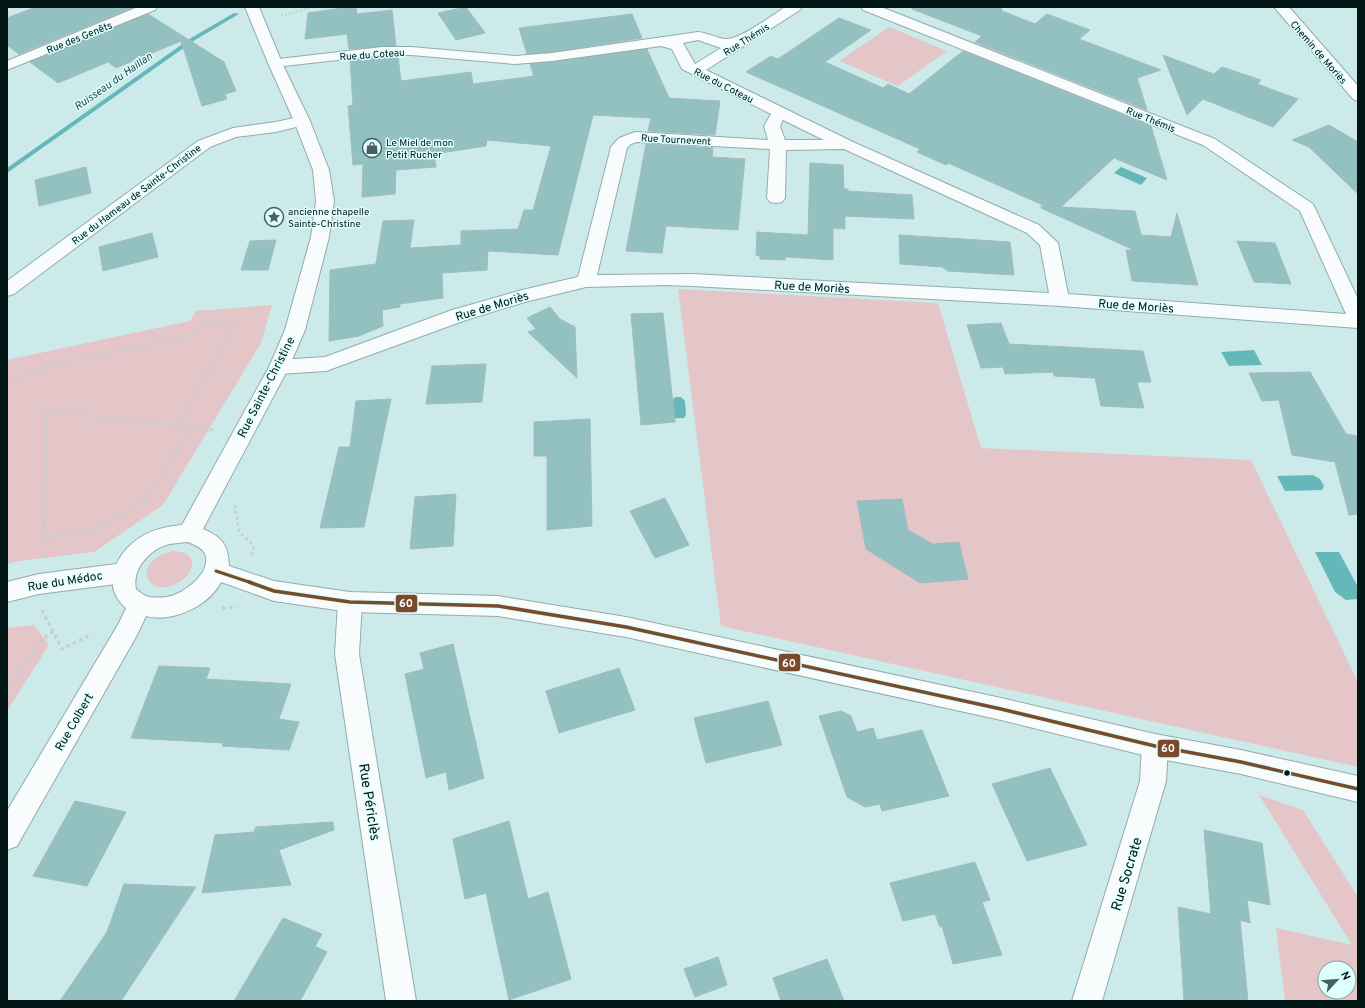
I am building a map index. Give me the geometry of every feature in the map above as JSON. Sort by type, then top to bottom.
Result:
[{"type":"street","name":"Rue des Genêts","points":[[7,66],[150,7]]},
{"type":"street","name":"Rue Thémis","points":[[696,70],[795,7]]},
{"type":"street","name":"Rue Thémis","points":[[868,7],[1209,142],[1308,208],[1358,321]]},
{"type":"street","name":"Chemin de Moriès","points":[[1280,7],[1358,96]]},
{"type":"street","name":"Rue Sainte-Christine","points":[[189,533],[279,367],[295,330],[320,237],[325,201],[321,170],[302,121],[275,63],[255,14]]},
{"type":"street","points":[[661,42],[698,36],[706,37],[723,44],[739,43]]},
{"type":"street","name":"Rue du Coteau","points":[[275,63],[396,51],[515,60],[552,57],[661,42],[678,46],[687,66],[707,77],[847,146],[1033,229],[1049,243],[1060,300]]},
{"type":"street","points":[[776,198],[778,145],[772,126],[780,113]]},
{"type":"street","name":"Rue du Hameau de Sainte-Christine","points":[[7,290],[204,144],[233,133],[276,127],[302,121]]},
{"type":"street","name":"Rue Tournevent","points":[[586,281],[619,147],[625,141],[635,137],[778,145],[847,146]]},
{"type":"street","name":"Rue de Moriès","points":[[279,367],[326,364],[459,315],[522,296],[586,281],[666,279],[1060,300],[1358,321]]},
{"type":"street","points":[[189,533],[201,536],[210,542],[216,550],[218,560],[216,571],[209,583],[198,594],[183,602],[168,607],[152,608],[139,605],[125,592],[123,582],[124,573],[130,561],[138,551],[148,543],[160,537],[175,534],[189,533]]},
{"type":"street","points":[[216,571],[274,591],[350,602],[498,606],[626,627],[1001,709],[1155,746],[1241,762],[1358,789]]},
{"type":"street","name":"Rue du Médoc","points":[[7,592],[39,584],[124,573]]},
{"type":"street","name":"Rue Périclès","points":[[350,602],[347,654],[398,997]]},
{"type":"street","name":"Rue Colbert","points":[[7,837],[129,628],[139,605]]},
{"type":"street","name":"Rue Socrate","points":[[1087,1001],[1154,781],[1155,746]]},
{"type":"path","points":[[255,14],[311,7]]},
{"type":"path","points":[[7,383],[51,365],[195,334],[201,322],[238,320],[178,426]]},
{"type":"path","points":[[190,428],[146,500],[91,531],[44,538],[47,411],[219,431]]},
{"type":"path","points":[[7,688],[44,638],[54,630]]},
{"type":"shaded area","points":[[889,27],[947,51],[898,86],[839,61]]},
{"type":"shaded area","points":[[678,289],[938,303],[981,448],[1251,460],[1358,682],[1358,767],[721,626]]},
{"type":"shaded area","points":[[272,305],[261,343],[163,505],[94,552],[19,561],[7,564],[7,360],[190,321],[196,311]]},
{"type":"shaded area","points":[[172,551],[186,554],[191,558],[192,565],[189,574],[184,579],[171,586],[161,587],[153,585],[148,579],[147,572],[150,564],[158,557]]},
{"type":"shaded area","points":[[34,625],[49,645],[7,711],[7,628]]},
{"type":"shaded area","points":[[1259,795],[1303,810],[1358,897],[1358,1001],[1285,1001],[1276,928],[1352,945]]},
{"type":"water","points":[[1121,167],[1147,178],[1141,185],[1114,173]]},
{"type":"water","points":[[1254,350],[1262,365],[1229,366],[1221,352]]},
{"type":"water","points":[[675,397],[681,397],[685,401],[686,415],[684,418],[657,419]]},
{"type":"water","points":[[1313,475],[1320,479],[1324,486],[1322,490],[1285,491],[1277,476]]},
{"type":"water","points":[[1315,552],[1339,552],[1358,587],[1358,599],[1346,600],[1335,592]]},
{"type":"building","points":[[36,7],[134,7],[19,54],[7,45],[7,18]]},
{"type":"building","points":[[356,7],[357,14],[392,10],[396,46],[349,49],[347,34],[305,39],[308,13]]},
{"type":"building","points":[[466,7],[485,33],[456,40],[438,13]]},
{"type":"building","points":[[912,7],[1001,7],[1002,11],[1035,24],[1047,14],[1090,30],[1079,39],[1161,70],[1137,78],[1147,110],[975,42],[982,36],[912,9]]},
{"type":"building","points":[[148,14],[224,62],[236,91],[225,94],[227,99],[202,106],[181,41],[116,68],[108,62],[58,83],[30,62]]},
{"type":"building","points":[[632,14],[642,38],[552,52],[527,54],[519,28]]},
{"type":"building","points":[[839,18],[871,30],[825,62],[883,88],[888,84],[909,94],[963,51],[1151,126],[1167,180],[1114,158],[1061,207],[1135,211],[1141,235],[1171,237],[1177,213],[1198,285],[1132,281],[1126,250],[1134,250],[1041,208],[1041,206],[1047,207],[948,163],[946,165],[917,152],[920,149],[746,72],[771,56],[778,59]]},
{"type":"building","points":[[647,49],[669,98],[720,101],[715,135],[648,131],[651,118],[593,115],[558,255],[488,251],[487,270],[442,273],[443,298],[400,304],[400,307],[382,310],[383,326],[359,336],[329,341],[330,270],[376,264],[383,221],[414,220],[410,248],[461,245],[461,231],[518,229],[524,210],[533,210],[551,146],[487,140],[486,146],[434,154],[436,167],[396,170],[395,194],[362,197],[363,164],[353,165],[348,106],[353,105],[350,60],[398,56],[401,81],[471,72],[473,84],[534,76],[530,64]]},
{"type":"building","points":[[1163,55],[1214,74],[1222,67],[1261,80],[1257,84],[1298,99],[1273,127],[1203,99],[1187,115]]},
{"type":"building","points":[[1329,125],[1358,142],[1358,194],[1309,147],[1292,140]]},
{"type":"building","points":[[646,144],[713,148],[712,157],[745,159],[738,230],[666,226],[662,253],[626,251]]},
{"type":"building","points":[[810,163],[843,165],[844,189],[848,189],[848,191],[912,195],[914,219],[845,216],[845,229],[833,228],[833,260],[785,257],[785,260],[760,259],[760,256],[756,255],[757,232],[808,235]]},
{"type":"building","points":[[86,167],[91,193],[39,206],[35,180]]},
{"type":"building","points":[[152,233],[158,257],[103,271],[99,247]]},
{"type":"building","points":[[899,235],[1010,242],[1014,275],[948,271],[942,267],[900,264]]},
{"type":"building","points":[[276,240],[268,270],[241,270],[250,241]]},
{"type":"building","points":[[1237,241],[1275,243],[1291,284],[1254,282]]},
{"type":"building","points":[[550,307],[560,319],[575,327],[577,378],[528,332],[536,329],[527,318]]},
{"type":"building","points":[[663,313],[675,422],[641,425],[631,314]]},
{"type":"building","points":[[1001,323],[1009,344],[1143,351],[1151,382],[1137,382],[1144,408],[1101,406],[1095,378],[1054,376],[1053,372],[1005,374],[1003,367],[981,368],[967,325]]},
{"type":"building","points":[[486,364],[482,402],[426,404],[432,366]]},
{"type":"building","points":[[1310,372],[1346,434],[1358,436],[1358,514],[1349,515],[1335,462],[1292,455],[1279,400],[1262,401],[1249,373]]},
{"type":"building","points":[[391,399],[364,527],[320,528],[339,447],[350,447],[356,401]]},
{"type":"building","points":[[590,419],[592,526],[547,530],[547,456],[534,456],[534,422]]},
{"type":"building","points":[[456,494],[453,546],[410,549],[415,497]]},
{"type":"building","points":[[665,498],[689,545],[655,558],[630,511]]},
{"type":"building","points":[[902,499],[908,530],[933,544],[959,542],[968,579],[920,583],[866,549],[857,501]]},
{"type":"building","points":[[453,644],[484,778],[449,790],[446,772],[426,778],[405,674],[424,669],[420,653]]},
{"type":"building","points":[[159,666],[210,668],[206,679],[291,684],[279,719],[299,722],[289,750],[222,746],[223,743],[131,738]]},
{"type":"building","points":[[619,668],[635,710],[559,733],[546,691]]},
{"type":"building","points":[[768,701],[782,745],[706,763],[694,718]]},
{"type":"building","points":[[841,711],[851,716],[857,732],[873,728],[877,740],[922,730],[949,796],[882,811],[880,804],[865,807],[847,797],[819,716]]},
{"type":"building","points":[[1050,768],[1087,845],[1027,861],[992,784]]},
{"type":"building","points":[[75,801],[126,812],[87,886],[33,876]]},
{"type":"building","points":[[509,821],[528,899],[548,892],[571,979],[509,1000],[486,893],[465,899],[453,839]]},
{"type":"building","points":[[333,822],[334,830],[279,850],[291,885],[202,893],[215,835],[254,832],[256,827]]},
{"type":"building","points":[[1204,830],[1262,843],[1270,905],[1247,900],[1250,923],[1240,920],[1248,1001],[1184,1001],[1178,907],[1211,914]]},
{"type":"building","points":[[975,862],[990,900],[982,902],[1002,955],[953,964],[942,926],[940,927],[935,914],[903,921],[890,883]]},
{"type":"building","points":[[124,884],[196,887],[121,1001],[60,1001],[107,932]]},
{"type":"building","points":[[283,918],[322,934],[315,946],[327,952],[300,1001],[234,1001]]},
{"type":"building","points":[[718,957],[727,985],[695,997],[684,969]]},
{"type":"building","points":[[827,959],[844,1001],[781,1001],[773,978]]},
{"type":"waterway","name":"Ruisseau du Haillan","points":[[7,171],[193,39],[236,14]]},
{"type":"transit line","name":"60","points":[[216,571],[274,591],[350,602],[498,606],[626,627],[1001,709],[1155,746],[1241,762],[1358,789]]},
{"type":"place","name":"Le Miel de mon Petit Rucher","points":[[372,148]]},
{"type":"place","name":"ancienne chapelle Sainte-Christine","points":[[274,217]]}]
